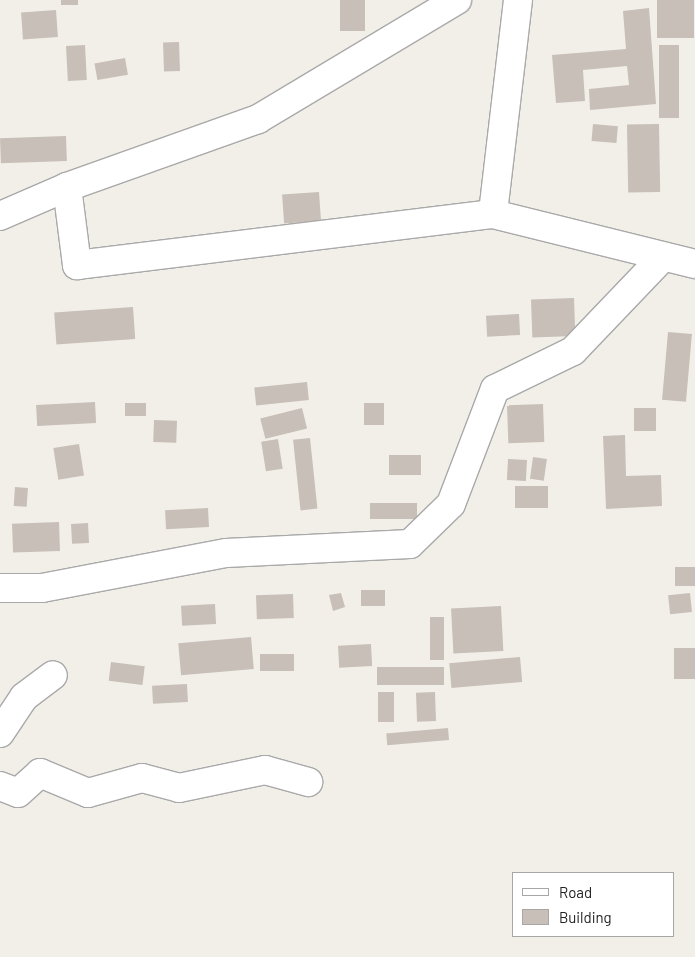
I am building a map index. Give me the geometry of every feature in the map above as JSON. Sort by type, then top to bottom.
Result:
[{"type":"street","points":[[0,216],[67,187],[258,120],[457,0]]},
{"type":"street","points":[[494,214],[518,0]]},
{"type":"street","points":[[67,187],[76,266],[494,214],[662,258],[695,264]]},
{"type":"street","points":[[0,588],[42,588],[226,553],[410,544],[451,504],[496,389],[573,352],[662,258]]},
{"type":"street","points":[[0,733],[24,697],[53,675]]},
{"type":"street","points":[[0,786],[18,793],[40,773],[88,794],[142,778],[179,788],[266,770],[308,782]]},
{"type":"building","points":[[61,0],[78,0],[78,5],[61,5]]},
{"type":"building","points":[[340,0],[365,0],[365,31],[340,31]]},
{"type":"building","points":[[657,0],[694,0],[694,38],[657,38]]},
{"type":"building","points":[[649,8],[656,104],[590,110],[589,89],[629,85],[627,66],[583,70],[585,101],[556,103],[552,55],[626,49],[623,11]]},
{"type":"building","points":[[56,10],[58,37],[23,39],[21,12]]},
{"type":"building","points":[[179,42],[180,71],[164,72],[163,43]]},
{"type":"building","points":[[85,45],[87,80],[68,81],[66,46]]},
{"type":"building","points":[[659,45],[679,45],[679,118],[659,118]]},
{"type":"building","points":[[125,58],[128,75],[97,80],[94,63]]},
{"type":"building","points":[[593,124],[618,126],[616,143],[592,141]]},
{"type":"building","points":[[659,124],[660,192],[628,193],[627,125]]},
{"type":"building","points":[[66,136],[67,161],[1,163],[0,138]]},
{"type":"building","points":[[319,192],[321,221],[284,224],[282,195]]},
{"type":"building","points":[[574,298],[575,336],[532,337],[531,300]]},
{"type":"building","points":[[133,307],[135,339],[56,344],[54,313]]},
{"type":"building","points":[[519,314],[520,335],[487,337],[486,316]]},
{"type":"building","points":[[668,332],[692,334],[686,402],[662,400]]},
{"type":"building","points":[[307,382],[309,400],[256,405],[254,388]]},
{"type":"building","points":[[95,402],[96,423],[37,426],[36,405]]},
{"type":"building","points":[[125,403],[146,403],[146,416],[125,416]]},
{"type":"building","points":[[364,403],[384,403],[384,425],[364,425]]},
{"type":"building","points":[[543,404],[544,442],[508,443],[507,405]]},
{"type":"building","points":[[302,408],[307,428],[265,439],[260,418]]},
{"type":"building","points":[[634,408],[656,408],[656,431],[634,431]]},
{"type":"building","points":[[154,420],[177,421],[176,443],[153,442]]},
{"type":"building","points":[[625,435],[626,476],[661,475],[662,506],[606,509],[603,436]]},
{"type":"building","points":[[310,438],[317,509],[301,510],[293,440]]},
{"type":"building","points":[[278,439],[283,469],[266,471],[261,442]]},
{"type":"building","points":[[79,444],[84,476],[58,480],[53,448]]},
{"type":"building","points":[[389,455],[421,455],[421,475],[389,475]]},
{"type":"building","points":[[533,457],[547,459],[544,481],[530,479]]},
{"type":"building","points":[[508,459],[527,460],[526,481],[507,480]]},
{"type":"building","points":[[515,486],[548,486],[548,508],[515,508]]},
{"type":"building","points":[[15,487],[28,488],[27,507],[14,506]]},
{"type":"building","points":[[370,503],[417,503],[417,519],[370,519]]},
{"type":"building","points":[[208,508],[209,527],[166,529],[165,510]]},
{"type":"building","points":[[59,522],[60,551],[13,553],[12,524]]},
{"type":"building","points":[[88,523],[89,543],[72,544],[71,524]]},
{"type":"building","points":[[675,567],[695,567],[695,586],[675,586]]},
{"type":"building","points":[[361,590],[385,590],[385,606],[361,606]]},
{"type":"building","points":[[341,593],[345,607],[333,611],[329,595]]},
{"type":"building","points":[[690,593],[692,612],[670,614],[668,595]]},
{"type":"building","points":[[293,594],[294,618],[257,619],[256,595]]},
{"type":"building","points":[[215,604],[216,624],[182,626],[181,606]]},
{"type":"building","points":[[501,606],[503,651],[453,654],[451,609]]},
{"type":"building","points":[[430,617],[444,617],[444,660],[430,660]]},
{"type":"building","points":[[251,637],[254,669],[181,675],[178,643]]},
{"type":"building","points":[[371,644],[372,666],[339,668],[338,646]]},
{"type":"building","points":[[674,648],[695,648],[695,679],[674,679]]},
{"type":"building","points":[[260,654],[294,654],[294,671],[260,671]]},
{"type":"building","points":[[520,657],[522,682],[451,688],[449,663]]},
{"type":"building","points":[[111,662],[145,666],[142,685],[109,681]]},
{"type":"building","points":[[377,667],[444,667],[444,685],[377,685]]},
{"type":"building","points":[[187,684],[188,702],[153,704],[152,686]]},
{"type":"building","points":[[378,692],[394,692],[394,722],[378,722]]},
{"type":"building","points":[[435,692],[436,721],[417,722],[416,693]]},
{"type":"building","points":[[448,728],[449,740],[387,745],[386,733]]}]
